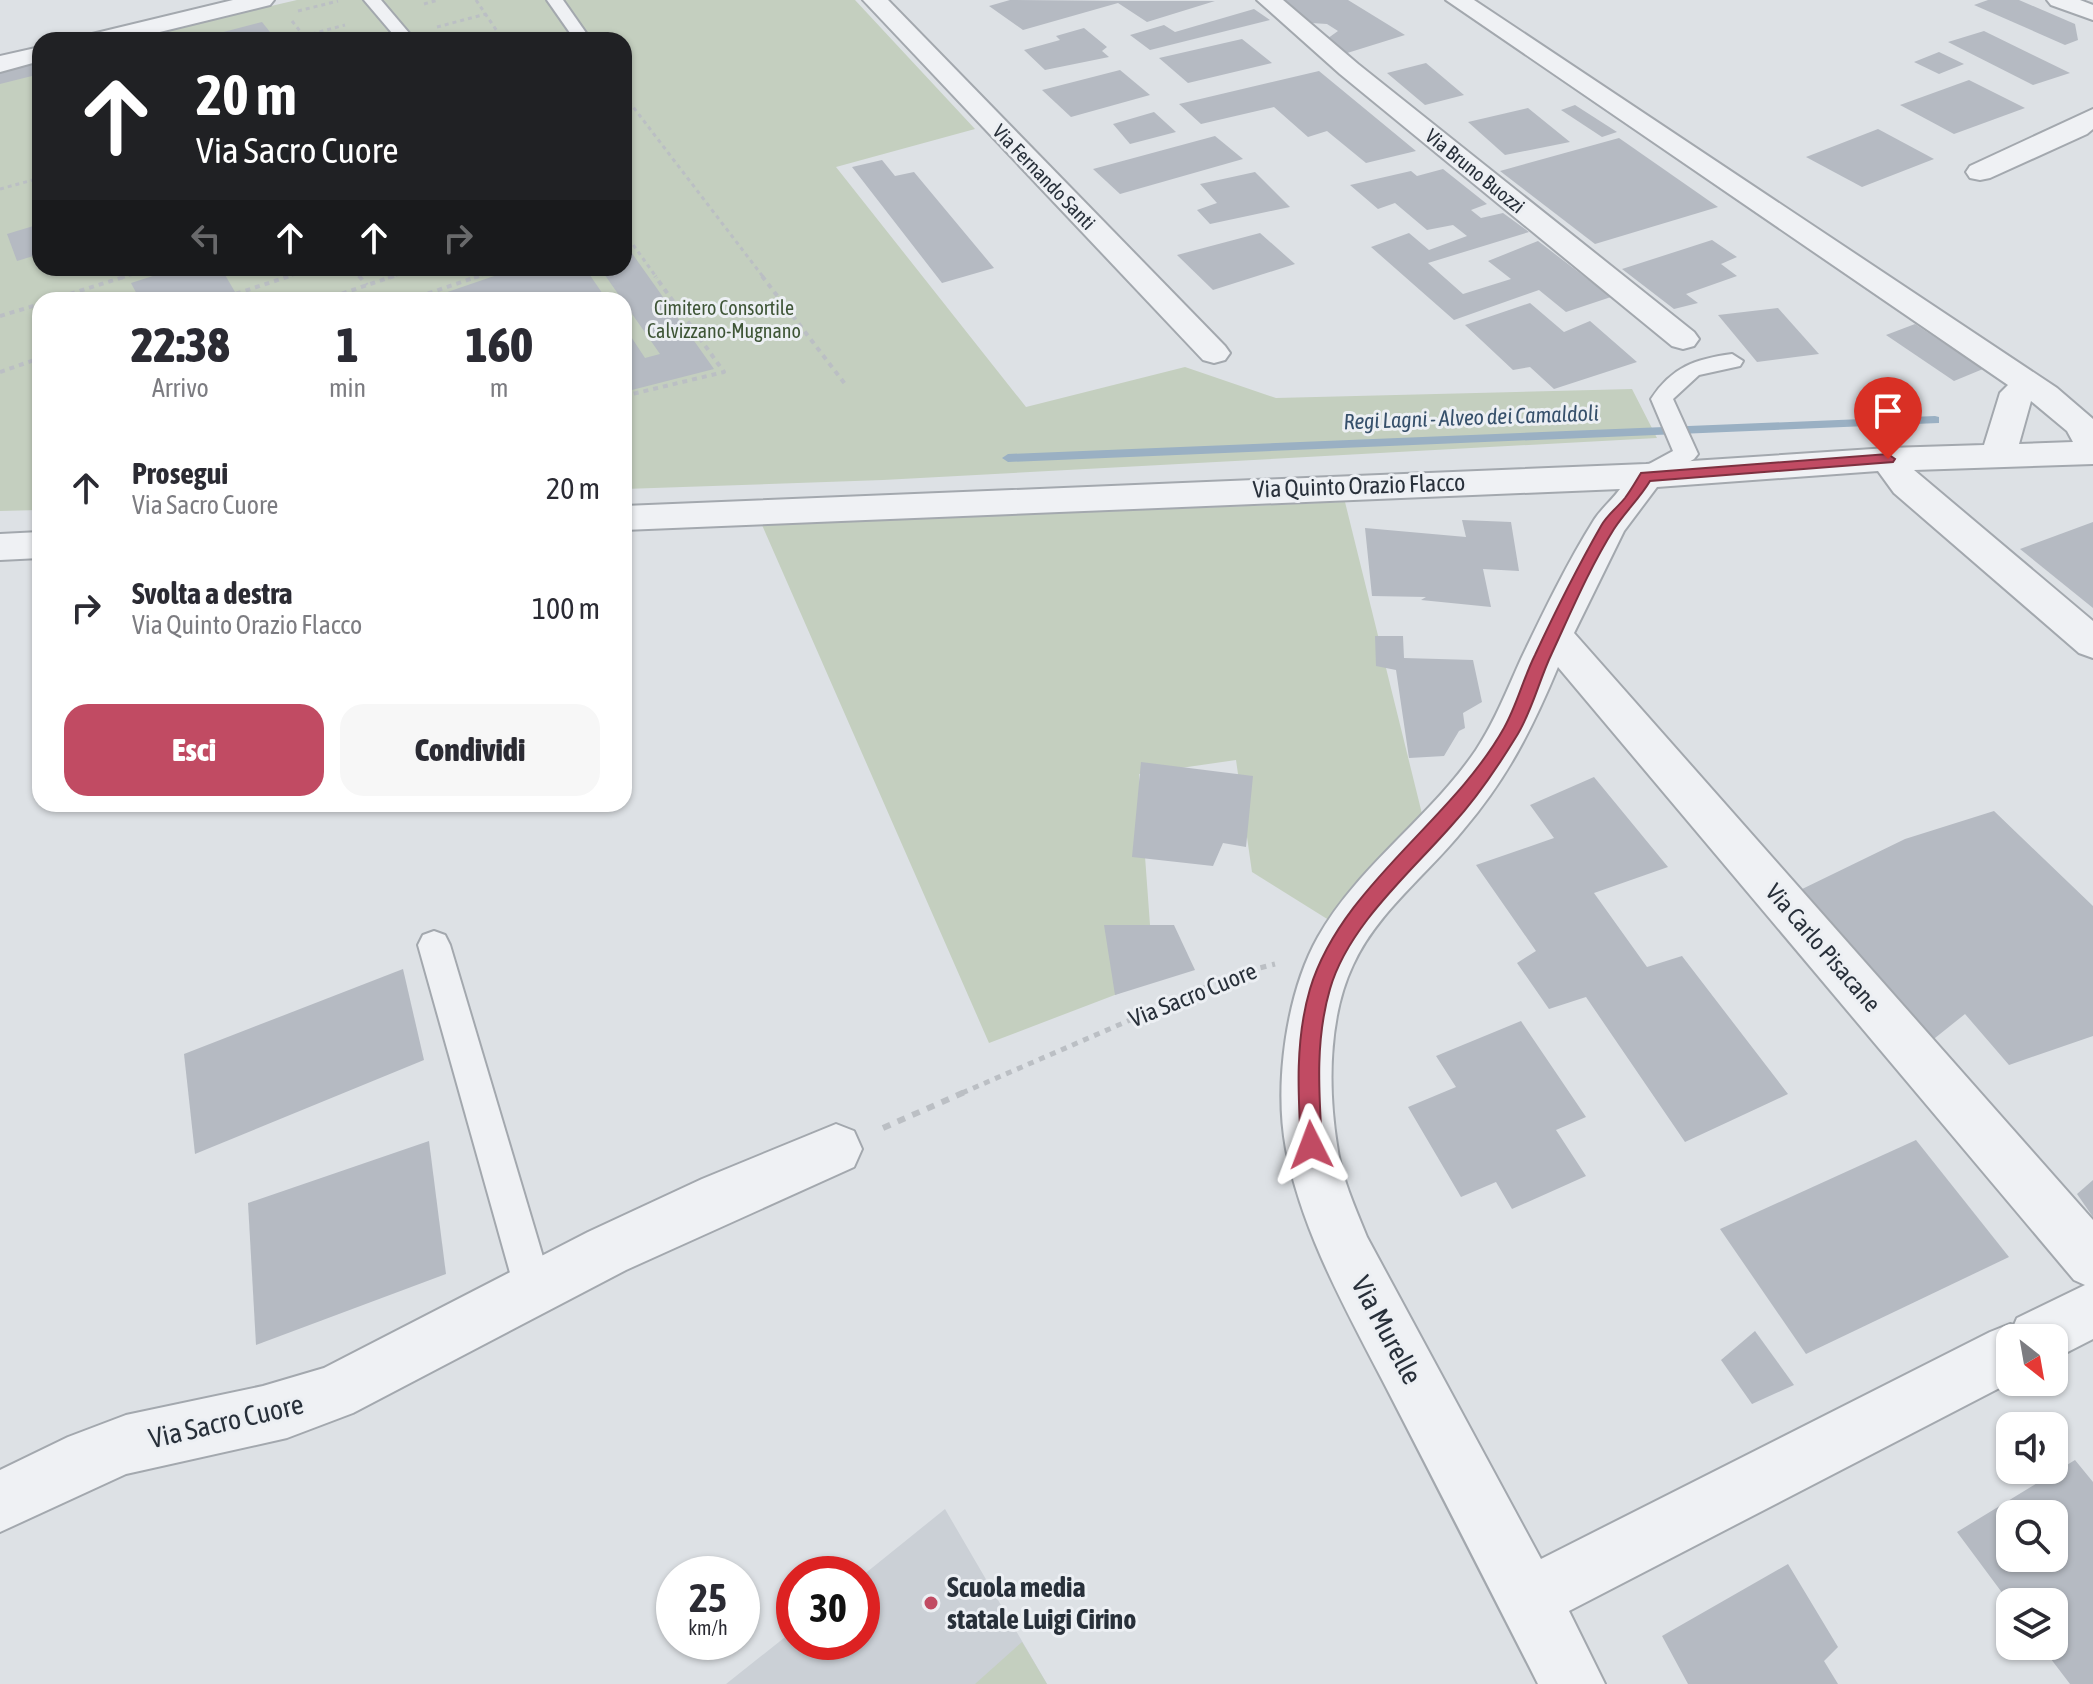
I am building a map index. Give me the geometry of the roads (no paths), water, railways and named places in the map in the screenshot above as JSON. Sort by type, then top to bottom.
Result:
[{"type":"street","points":[[130,32],[262,0]]},
{"type":"street","name":"Via Fernando Santi","points":[[875,0],[1214,353]]},
{"type":"street","name":"Via Bruno Buozzi","points":[[1269,0],[1683,339]]},
{"type":"street","points":[[1458,0],[1994,362],[2031,394],[2093,419]]},
{"type":"street","points":[[2059,0],[2093,13]]},
{"type":"street","points":[[0,64],[32,56]]},
{"type":"street","points":[[1980,172],[2078,128],[2093,117]]},
{"type":"street","points":[[2031,394],[2046,421],[2093,450]]},
{"type":"street","points":[[1997,458],[2031,394]]},
{"type":"street","name":"Via Quinto Orazio Flacco","points":[[632,518],[1646,476],[1888,459],[1997,458],[2093,450]]},
{"type":"street","points":[[1888,459],[1906,485],[2093,643]]},
{"type":"street","points":[[1553,635],[1609,525],[1646,476]]},
{"type":"street","points":[[0,547],[32,545]]},
{"type":"street","name":"Via Murelle","points":[[1553,635],[1512,729],[1480,778],[1448,818],[1380,889],[1335,951],[1320,987],[1311,1027],[1308,1078],[1311,1145],[1321,1187],[1347,1254],[1573,1684]]},
{"type":"street","name":"Via Carlo Pisacane","points":[[1553,635],[2093,1261]]},
{"type":"street","name":"Via Sacro Cuore","points":[[0,1502],[101,1454],[145,1439],[239,1422],[288,1410],[333,1393],[392,1365],[533,1287],[749,1184],[836,1149]]},
{"type":"street","points":[[2064,1324],[2093,1309]]},
{"type":"street","points":[[1528,1599],[1996,1359]]},
{"type":"lane","points":[[372,0],[400,32]]},
{"type":"lane","points":[[555,0],[577,32]]},
{"type":"lane","points":[[1646,476],[1686,454],[1662,399],[1677,377],[1699,364],[1732,361]]},
{"type":"lane","points":[[434,945],[533,1287]]},
{"type":"waterway","name":"Regi Lagni - Alveo dei Camaldoli","points":[[1008,458],[1935,420]]},
{"type":"place","name":"Scuola media statale Luigi Cirino","points":[[931,1603]]},
{"type":"park label","name":"Cimitero Consortile Calvizzano-Mugnano","points":[[724,320]]}]
